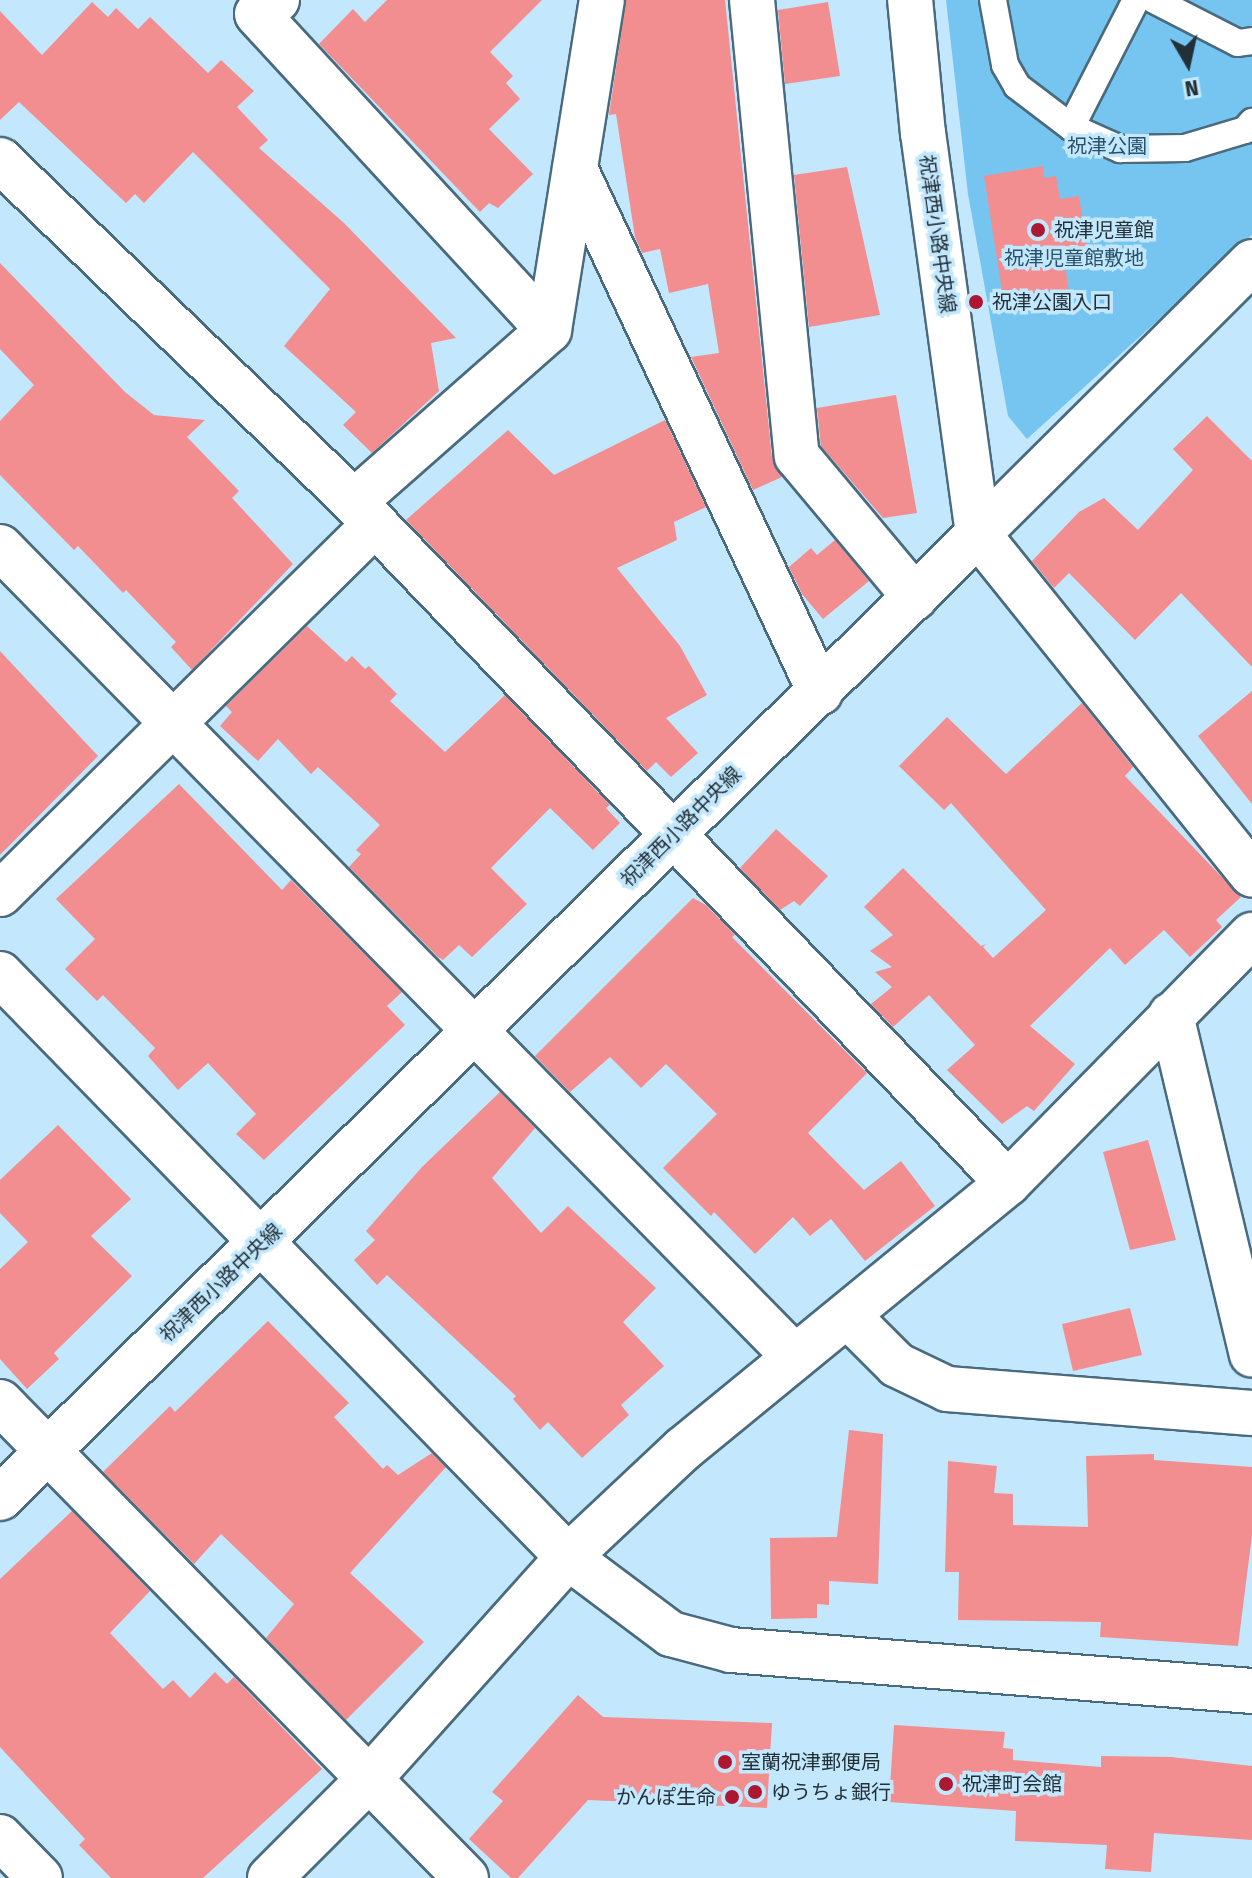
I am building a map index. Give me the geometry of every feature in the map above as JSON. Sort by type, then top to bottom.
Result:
[{"type":"street","points":[[277,0],[257,14],[549,330]]},
{"type":"street","points":[[0,894],[174,722],[364,513],[549,330],[602,0]]},
{"type":"street","points":[[752,0],[797,456],[915,597]]},
{"type":"street","name":"祝津西小路中央線","points":[[0,1498],[262,1245],[978,534],[923,134],[910,0]]},
{"type":"street","points":[[0,160],[364,513],[1008,1183]]},
{"type":"street","points":[[575,169],[820,692]]},
{"type":"street","points":[[1252,262],[978,534],[1252,875]]},
{"type":"street","points":[[0,547],[478,1029],[795,1357]]},
{"type":"street","points":[[270,1878],[370,1778],[568,1557],[683,1449],[1008,1183],[1252,935]]},
{"type":"street","points":[[2,981],[568,1557],[671,1634],[731,1650],[1252,1691]]},
{"type":"street","points":[[1171,1015],[1252,1354]]},
{"type":"street","points":[[848,1316],[897,1365],[947,1389],[1252,1413]]},
{"type":"street","points":[[0,1402],[466,1878]]},
{"type":"street","points":[[0,1837],[40,1878]]},
{"type":"lane","points":[[993,0],[1005,65],[1017,86],[1071,127],[1120,149],[1185,148],[1245,130],[1252,122]]},
{"type":"lane","points":[[1071,127],[1136,0]]},
{"type":"lane","points":[[1154,0],[1238,43],[1252,41]]},
{"type":"green space","name":"祝津公園","points":[[946,0],[1252,0],[1252,235],[1027,439],[1008,416],[968,194]]},
{"type":"building","points":[[387,0],[542,0],[490,52],[513,76],[506,83],[520,99],[489,129],[533,174],[498,208],[489,203],[480,212],[319,44],[353,9],[365,22]]},
{"type":"building","points":[[626,0],[725,0],[772,458],[782,477],[753,490],[691,357],[719,353],[708,284],[669,293],[660,249],[642,253],[635,237],[616,114],[609,115]]},
{"type":"building","points":[[92,2],[108,17],[116,8],[138,29],[150,17],[208,73],[221,60],[254,91],[237,107],[268,140],[259,148],[344,223],[456,338],[431,343],[439,391],[372,453],[343,425],[356,412],[284,346],[330,289],[193,152],[144,203],[135,194],[126,203],[19,102],[0,120],[0,11],[42,55]]},
{"type":"building","points":[[828,2],[840,76],[785,84],[778,10]]},
{"type":"building","name":"祝津児童館","points":[[1043,166],[1044,178],[1056,176],[1060,199],[1079,196],[1089,261],[1065,265],[1070,300],[1005,310],[984,176]]},
{"type":"building","points":[[847,167],[880,315],[809,327],[794,175]]},
{"type":"building","points":[[0,263],[125,392],[154,415],[205,420],[187,437],[239,491],[232,498],[293,564],[192,670],[171,647],[176,642],[126,590],[123,593],[78,546],[74,550],[0,475],[0,421],[34,385],[0,349]]},
{"type":"building","points":[[896,395],[917,513],[883,518],[821,446],[817,408]]},
{"type":"building","points":[[1207,416],[1252,461],[1252,667],[1181,593],[1135,640],[1069,573],[1054,588],[1032,561],[1079,512],[1104,498],[1138,530],[1193,470],[1173,449]]},
{"type":"building","points":[[665,420],[706,507],[674,522],[677,540],[617,568],[680,646],[707,695],[666,718],[698,753],[671,777],[656,762],[647,771],[406,520],[508,430],[554,475]]},
{"type":"building","points":[[835,540],[869,581],[823,619],[802,594],[789,567],[811,548],[817,555]]},
{"type":"building","points":[[307,626],[346,662],[352,656],[365,669],[369,666],[397,694],[390,701],[445,752],[505,695],[610,805],[606,808],[620,823],[593,850],[550,808],[491,868],[527,904],[472,957],[459,945],[443,960],[438,957],[349,867],[361,854],[356,850],[380,825],[318,767],[311,774],[278,739],[258,761],[220,726],[232,712],[226,706]]},
{"type":"building","points":[[0,651],[98,756],[0,855]]},
{"type":"building","points":[[1252,691],[1252,804],[1198,736]]},
{"type":"building","points":[[1082,703],[1133,767],[1125,776],[1241,897],[1216,920],[1222,927],[1190,957],[1164,930],[1125,965],[1110,948],[1030,1026],[1075,1064],[1034,1111],[1027,1106],[1002,1124],[947,1070],[975,1045],[929,995],[893,1027],[871,1004],[892,987],[875,972],[892,967],[870,951],[893,935],[864,907],[903,868],[981,946],[986,944],[983,947],[993,958],[1046,910],[951,803],[944,810],[899,766],[947,717],[1006,774]]},
{"type":"building","points":[[179,784],[282,890],[291,880],[402,992],[387,1006],[405,1025],[264,1160],[236,1134],[256,1114],[208,1063],[178,1090],[148,1056],[155,1048],[103,995],[97,1001],[65,969],[95,939],[56,899]]},
{"type":"building","points":[[776,829],[828,876],[800,906],[794,901],[780,910],[740,868]]},
{"type":"building","points":[[693,898],[706,905],[735,935],[732,937],[867,1073],[808,1133],[864,1190],[901,1161],[935,1206],[865,1261],[831,1219],[810,1236],[793,1217],[755,1254],[714,1212],[711,1216],[663,1168],[717,1114],[666,1064],[641,1088],[610,1057],[570,1092],[535,1056]]},
{"type":"building","points":[[500,1092],[535,1128],[492,1178],[541,1233],[568,1206],[656,1288],[623,1322],[664,1366],[621,1405],[629,1415],[582,1458],[548,1422],[540,1430],[513,1399],[516,1396],[387,1275],[377,1285],[354,1260],[375,1240],[366,1231],[422,1167]]},
{"type":"building","points":[[58,1125],[131,1199],[91,1236],[132,1276],[54,1353],[59,1359],[27,1389],[0,1359],[0,1269],[28,1242],[0,1213],[0,1180]]},
{"type":"building","points":[[1148,1140],[1176,1240],[1130,1250],[1103,1152]]},
{"type":"building","points":[[1130,1308],[1142,1355],[1073,1371],[1062,1324]]},
{"type":"building","points":[[268,1321],[349,1403],[334,1417],[383,1469],[387,1465],[398,1475],[432,1453],[446,1467],[350,1573],[424,1642],[346,1720],[266,1638],[294,1604],[221,1534],[194,1564],[103,1472],[170,1406],[175,1412]]},
{"type":"building","points":[[849,1430],[883,1434],[878,1584],[829,1581],[829,1605],[817,1604],[817,1618],[771,1619],[770,1538],[837,1537]]},
{"type":"building","points":[[1154,1454],[1154,1460],[1252,1467],[1252,1535],[1238,1646],[1100,1637],[1101,1622],[958,1620],[959,1572],[945,1572],[948,1461],[997,1466],[994,1493],[1013,1494],[1013,1525],[1088,1527],[1086,1456]]},
{"type":"building","points":[[72,1511],[150,1591],[110,1633],[163,1689],[173,1680],[190,1698],[215,1672],[227,1684],[234,1677],[322,1769],[203,1878],[111,1878],[79,1845],[85,1839],[0,1747],[0,1579]]},
{"type":"building","points":[[578,1695],[603,1717],[772,1723],[767,1808],[588,1800],[518,1878],[511,1878],[469,1839],[503,1801],[492,1792]]},
{"type":"building","points":[[894,1725],[1005,1732],[1003,1748],[1013,1749],[1013,1760],[1101,1767],[1101,1756],[1171,1757],[1252,1766],[1252,1840],[1154,1833],[1151,1872],[1105,1869],[1107,1845],[1015,1841],[1016,1811],[889,1802]]},
{"type":"place","name":"祝津児童館","points":[[1038,230]]},
{"type":"place","name":"祝津公園入口","points":[[976,302]]},
{"type":"place","name":"室蘭祝津郵便局","points":[[725,1762]]},
{"type":"place","name":"祝津町会館","points":[[946,1784]]},
{"type":"place","name":"ゆうちょ銀行","points":[[755,1792]]},
{"type":"place","name":"かんぽ生命","points":[[732,1797]]},
{"type":"park label","name":"祝津児童館敷地","points":[[1074,258]]}]
